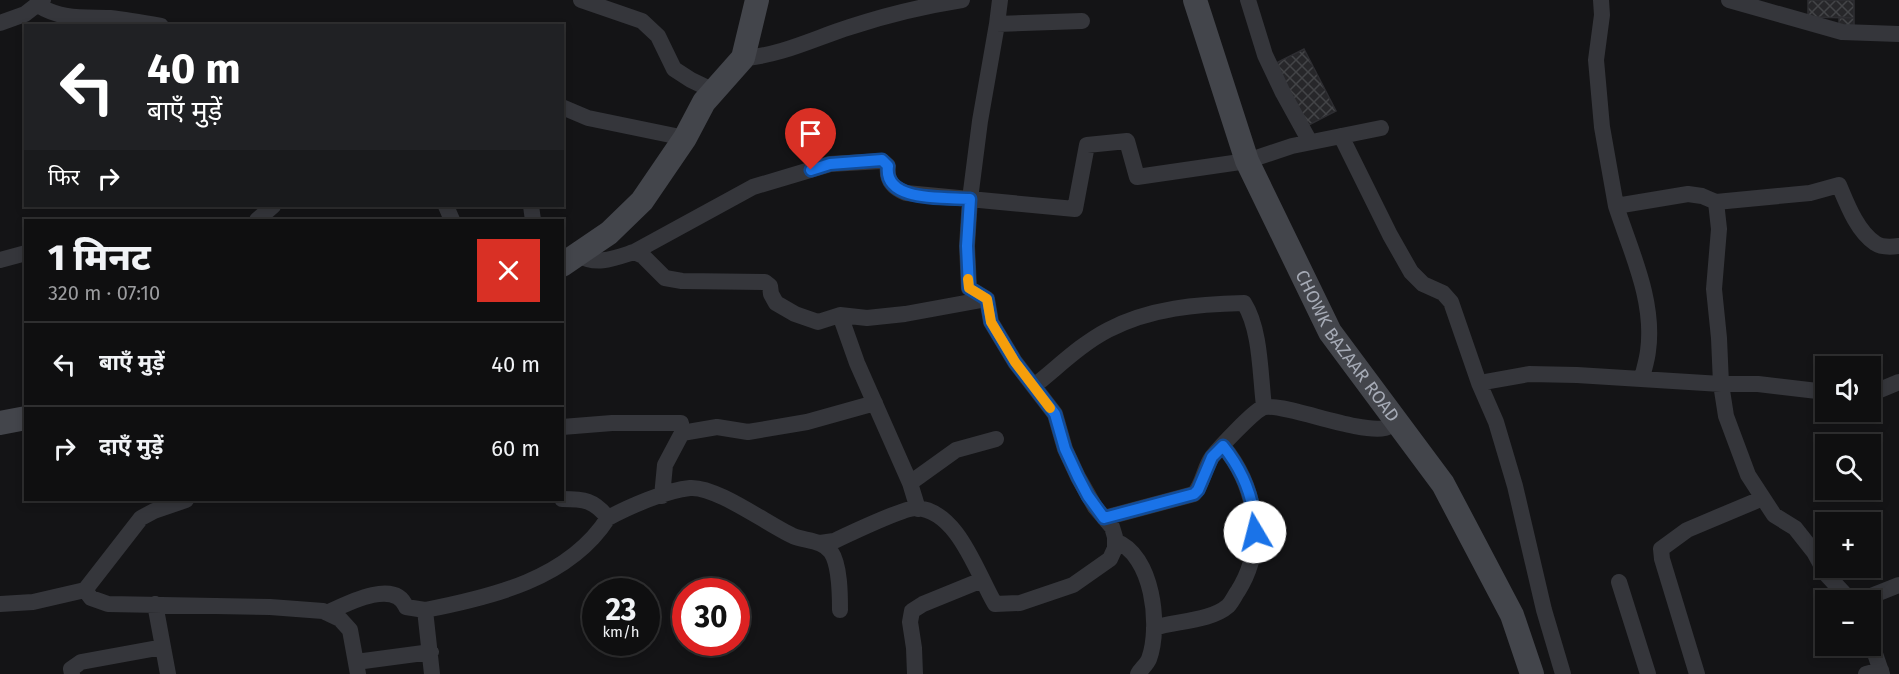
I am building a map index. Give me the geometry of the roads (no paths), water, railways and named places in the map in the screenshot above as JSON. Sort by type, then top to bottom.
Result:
[{"type":"main road","points":[[570,260],[609,233],[642,201],[685,138],[704,102],[743,58],[757,0]]},
{"type":"main road","name":"CHOWK BAZAAR ROAD","points":[[1195,0],[1247,161],[1330,332],[1443,484],[1512,615],[1532,674]]},
{"type":"main road","points":[[0,423],[24,418]]},
{"type":"street","points":[[582,0],[608,4],[642,21],[658,36],[674,69],[714,91]]},
{"type":"street","points":[[743,58],[762,57],[853,26],[923,6],[962,0]]},
{"type":"street","points":[[327,613],[364,597],[380,594],[395,595],[404,600],[406,607],[425,610],[472,601],[526,583],[562,564],[584,548],[608,518],[624,509],[691,488],[711,490],[793,536],[820,543],[834,541],[914,508],[932,512],[957,534],[964,544],[995,604],[1020,603],[1073,585],[1110,559],[1115,548],[1113,527],[1092,502],[1078,477],[1065,449],[1055,414],[1015,362],[991,322],[987,299],[969,288],[967,246],[970,199],[1000,0]]},
{"type":"street","points":[[1248,0],[1265,55],[1310,142]]},
{"type":"street","points":[[1601,0],[1602,15],[1596,60],[1602,128],[1616,206],[1646,297],[1649,325],[1648,351],[1642,378]]},
{"type":"street","points":[[1729,0],[1842,32],[1899,34]]},
{"type":"street","points":[[0,23],[25,14],[41,2],[49,12],[67,17],[110,18],[148,24]]},
{"type":"street","points":[[997,24],[1082,21]]},
{"type":"street","points":[[564,108],[588,118],[685,138]]},
{"type":"street","points":[[570,260],[593,262],[634,252],[753,187],[830,164],[882,160],[888,166],[887,174],[890,182],[897,190],[920,195],[1075,209],[1087,145],[1127,141],[1137,177],[1247,161],[1310,142],[1381,128]]},
{"type":"street","points":[[1341,136],[1390,235],[1412,272],[1423,284],[1443,293],[1451,302],[1479,383],[1496,422],[1515,486],[1544,610],[1563,674]]},
{"type":"street","points":[[1616,206],[1688,194],[1702,196],[1716,202],[1810,193],[1839,185],[1863,229],[1876,244],[1889,247],[1899,246]]},
{"type":"street","points":[[1716,202],[1719,230],[1713,289],[1726,416],[1748,474],[1774,515],[1796,528],[1814,552],[1826,574],[1841,590]]},
{"type":"street","points":[[258,219],[272,207]]},
{"type":"street","points":[[634,252],[643,256],[665,278],[682,281],[765,282],[770,286],[776,303],[795,314],[818,322],[840,315],[867,318],[905,314],[987,299]]},
{"type":"street","points":[[0,260],[24,254]]},
{"type":"street","points":[[1034,386],[1081,348],[1108,330],[1169,309],[1206,303],[1244,303],[1250,312],[1256,335],[1264,406]]},
{"type":"street","points":[[840,315],[857,363],[910,483],[918,509]]},
{"type":"street","points":[[1479,383],[1529,374],[1758,384],[1815,391]]},
{"type":"street","points":[[1881,389],[1899,382]]},
{"type":"street","points":[[682,433],[717,427],[748,432],[807,422],[875,403]]},
{"type":"street","points":[[1104,518],[1194,494],[1198,490],[1212,457],[1253,414],[1264,406],[1276,406],[1319,419],[1372,428],[1386,428],[1396,421]]},
{"type":"street","points":[[564,427],[612,423],[681,423],[682,433],[665,465],[662,496]]},
{"type":"street","points":[[910,483],[956,450],[996,439]]},
{"type":"street","points":[[1154,628],[1216,613],[1229,605],[1249,571],[1253,552],[1255,518],[1248,489],[1236,462],[1223,446]]},
{"type":"street","points":[[1697,674],[1662,559],[1661,549],[1688,530],[1763,498]]},
{"type":"street","points":[[564,499],[584,499],[600,507],[608,518]]},
{"type":"street","points":[[0,603],[33,602],[85,590],[141,518],[183,501]]},
{"type":"street","points":[[1115,541],[1124,544],[1137,557],[1148,582],[1155,616],[1149,660],[1138,674]]},
{"type":"street","points":[[820,543],[831,552],[835,565],[840,585],[840,610]]},
{"type":"street","points":[[915,674],[910,622],[912,611],[923,604],[982,580]]},
{"type":"street","points":[[1619,582],[1648,674]]},
{"type":"street","points":[[1881,592],[1899,585]]},
{"type":"street","points":[[85,590],[91,598],[108,604],[270,607],[327,613],[340,619],[350,630],[357,668],[431,652]]},
{"type":"street","points":[[155,604],[168,674]]},
{"type":"street","points":[[425,610],[432,674]]},
{"type":"street","points":[[72,674],[71,669],[81,662],[163,646]]},
{"type":"street","points":[[1873,656],[1876,673]]}]
